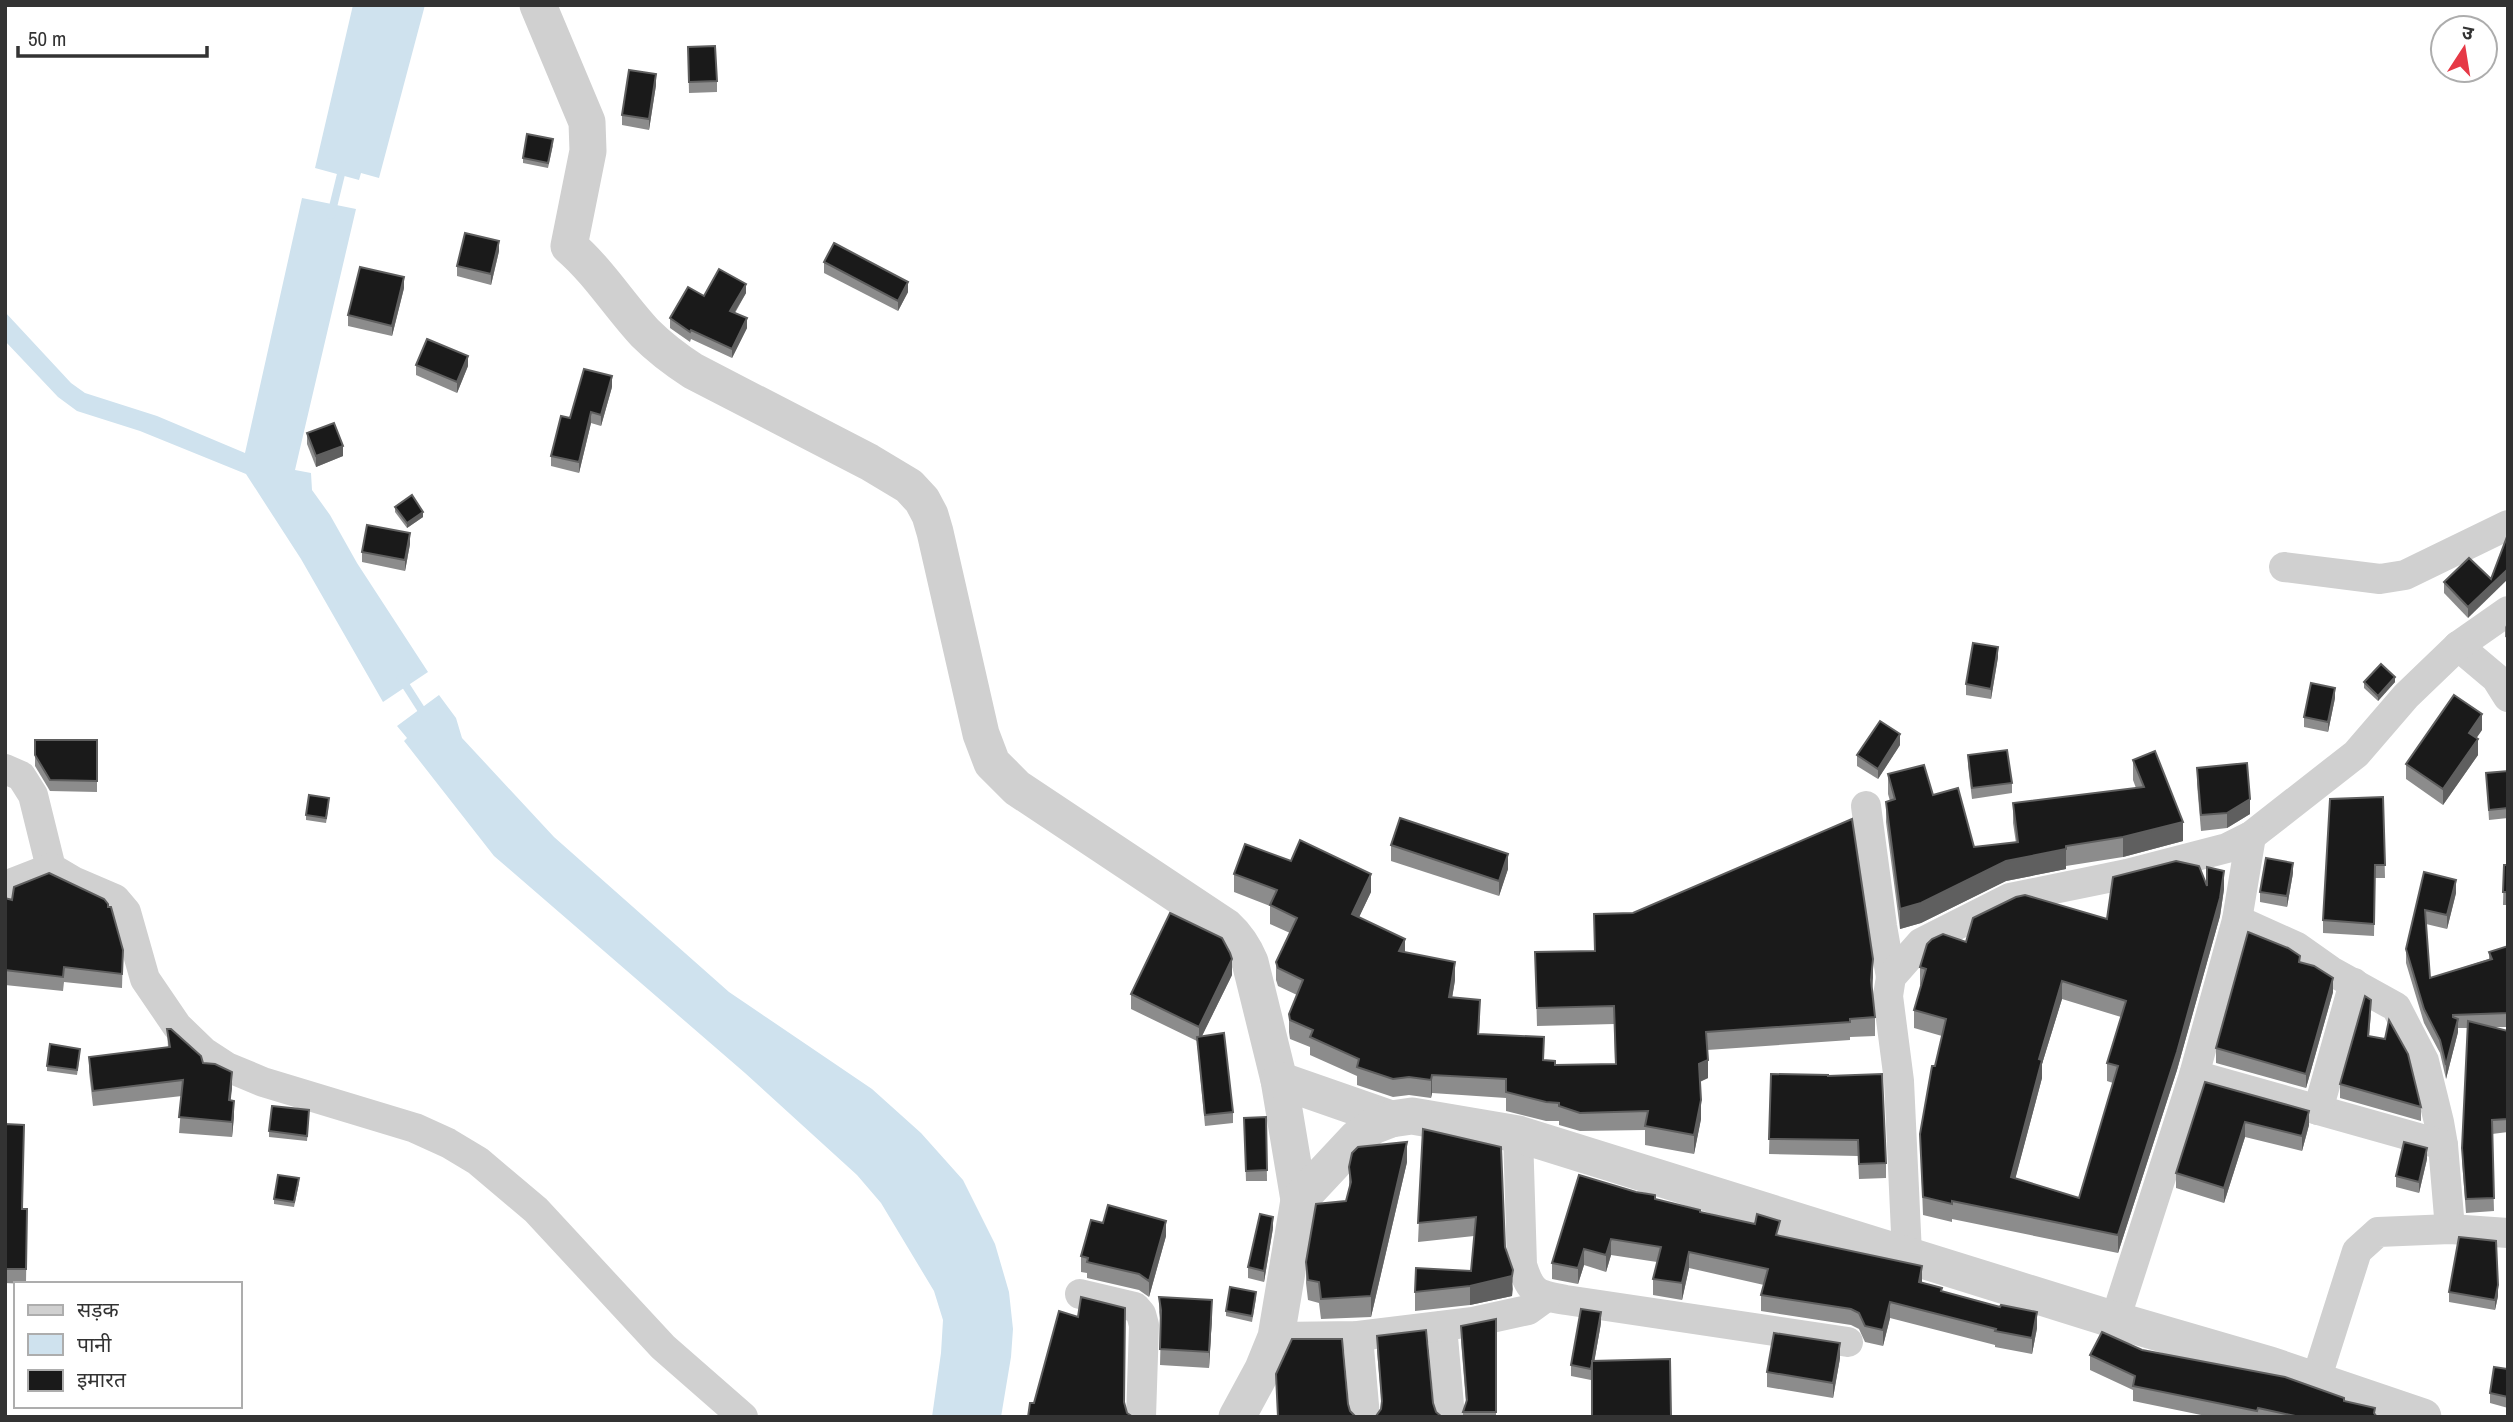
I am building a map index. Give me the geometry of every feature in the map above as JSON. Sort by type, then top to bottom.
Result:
[{"type":"street","points":[[538,5],[587,122],[587,163],[569,246],[592,267],[644,331],[673,358],[909,486],[922,500],[930,515],[981,734],[992,763],[1017,788],[1226,927],[1237,937],[1250,962],[1279,1080],[1299,1200],[1276,1337],[1263,1369],[1237,1417]]},
{"type":"street","points":[[2284,567],[2380,579],[2405,575],[2508,525]]},
{"type":"street","points":[[1891,977],[1921,943],[2010,898],[2152,868],[2227,848],[2250,836],[2356,754],[2406,696],[2458,646],[2508,611]]},
{"type":"street","points":[[2458,646],[2496,678],[2508,697]]},
{"type":"street","points":[[5,769],[21,776],[33,794],[51,868],[73,881],[115,899],[126,912],[145,979],[177,1026],[204,1052],[227,1067],[263,1082],[415,1128],[478,1161],[536,1210],[663,1347],[743,1417]]},
{"type":"street","points":[[1866,806],[1891,977],[1888,996],[1899,1081],[1907,1254]]},
{"type":"street","points":[[2115,1320],[2194,1075],[2237,920],[2250,836]]},
{"type":"street","points":[[5,886],[51,868]]},
{"type":"street","points":[[2237,920],[2297,947],[2331,971],[2396,1007],[2424,1061],[2443,1145],[2450,1229]]},
{"type":"street","points":[[2318,1110],[2354,983]]},
{"type":"street","points":[[2194,1075],[2443,1145]]},
{"type":"street","points":[[1279,1080],[1391,1119]]},
{"type":"street","points":[[1299,1200],[1357,1138],[1373,1126],[1391,1119],[1412,1116],[1434,1118],[1518,1134],[2316,1380],[2384,1411],[2423,1416]]},
{"type":"street","points":[[1518,1134],[1522,1265],[1528,1284],[1535,1293],[1546,1297],[1848,1342]]},
{"type":"street","points":[[2316,1380],[2357,1251],[2378,1232],[2450,1229],[2508,1233]]},
{"type":"street","points":[[1080,1294],[1135,1307],[1141,1314],[1144,1325],[1141,1417]]},
{"type":"street","points":[[1276,1337],[1358,1336],[1473,1322],[1528,1310],[1546,1297]]},
{"type":"street","points":[[1442,1326],[1450,1417]]},
{"type":"street","points":[[1358,1336],[1365,1417]]},
{"type":"water","points":[[353,5],[425,5],[379,178],[361,173],[359,180],[315,168]]},
{"type":"water","points":[[302,198],[356,209],[295,470],[311,473],[312,490],[428,672],[383,702],[301,559],[246,474],[140,431],[77,411],[58,397],[5,341],[5,312],[71,383],[85,393],[157,416],[245,453]]},
{"type":"water","points":[[439,695],[456,718],[462,738],[554,837],[729,992],[872,1089],[921,1133],[963,1180],[995,1244],[1009,1292],[1013,1329],[1001,1417],[932,1417],[943,1320],[934,1291],[881,1203],[857,1175],[745,1073],[494,856],[404,741],[407,738],[397,726]]},
{"type":"building","points":[[715,46],[717,81],[689,82],[688,47]]},
{"type":"building","points":[[629,70],[656,74],[649,119],[622,115]]},
{"type":"building","points":[[527,134],[553,139],[548,163],[523,158]]},
{"type":"building","points":[[465,233],[499,241],[491,274],[457,266]]},
{"type":"building","points":[[834,243],[908,282],[898,301],[824,262]]},
{"type":"building","points":[[360,267],[404,277],[392,326],[348,315]]},
{"type":"building","points":[[719,269],[746,284],[730,311],[747,318],[732,349],[691,330],[690,332],[670,318],[688,287],[704,296]]},
{"type":"building","points":[[427,339],[468,356],[457,382],[416,365]]},
{"type":"building","points":[[584,369],[612,376],[601,415],[591,412],[579,462],[551,456],[561,416],[570,418]]},
{"type":"building","points":[[334,423],[343,446],[316,456],[307,433]]},
{"type":"building","points":[[412,495],[423,512],[407,523],[395,507]]},
{"type":"building","points":[[367,525],[410,533],[405,560],[362,552]]},
{"type":"building","points":[[2508,534],[2508,569],[2468,607],[2444,582],[2469,558],[2491,579]]},
{"type":"building","points":[[1973,643],[1998,647],[1991,689],[1966,684]]},
{"type":"building","points":[[2381,664],[2395,677],[2378,696],[2364,682]]},
{"type":"building","points":[[2311,683],[2335,688],[2328,722],[2304,717]]},
{"type":"building","points":[[2454,695],[2482,714],[2469,733],[2478,739],[2443,789],[2406,764]]},
{"type":"building","points":[[1880,721],[1900,734],[1878,769],[1857,755]]},
{"type":"building","points":[[35,740],[97,740],[97,781],[50,780],[35,755]]},
{"type":"building","points":[[2007,750],[2012,783],[1972,788],[1968,755]]},
{"type":"building","points":[[2155,751],[2183,822],[2006,861],[1921,903],[1900,909],[1886,802],[1895,799],[1888,774],[1924,765],[1933,795],[1958,788],[1974,847],[2018,842],[2013,803],[2144,787],[2133,760]]},
{"type":"building","points":[[2247,763],[2250,799],[2227,813],[2201,815],[2197,768]]},
{"type":"building","points":[[2508,771],[2508,808],[2489,810],[2486,773]]},
{"type":"building","points":[[309,795],[329,798],[326,818],[306,815]]},
{"type":"building","points":[[2383,797],[2385,865],[2375,865],[2374,924],[2323,920],[2330,799]]},
{"type":"building","points":[[1400,818],[1508,854],[1499,881],[1391,845]]},
{"type":"building","points":[[1852,819],[1873,959],[1871,980],[1875,1017],[1850,1019],[1850,1022],[1706,1032],[1708,1060],[1699,1064],[1701,1100],[1694,1135],[1645,1126],[1648,1111],[1580,1113],[1559,1106],[1559,1103],[1506,1092],[1506,1079],[1432,1075],[1431,1080],[1409,1077],[1393,1079],[1357,1067],[1359,1059],[1310,1037],[1313,1030],[1290,1020],[1289,1014],[1303,980],[1278,968],[1276,962],[1297,918],[1270,905],[1277,890],[1234,874],[1245,844],[1291,861],[1300,840],[1371,874],[1352,914],[1405,939],[1399,951],[1455,962],[1449,997],[1480,1000],[1478,1034],[1544,1037],[1543,1060],[1555,1061],[1555,1065],[1616,1064],[1614,1006],[1537,1008],[1535,952],[1595,951],[1594,914],[1633,913]]},
{"type":"building","points":[[2266,858],[2293,863],[2287,896],[2260,892]]},
{"type":"building","points":[[2176,861],[2199,866],[2207,886],[2207,867],[2224,871],[2220,898],[2177,1052],[2118,1235],[1923,1197],[1920,1134],[1932,1066],[1935,1066],[1946,1019],[1914,1010],[1926,969],[1920,967],[1927,944],[1943,934],[1966,942],[1973,918],[2025,895],[2107,919],[2113,877]],"holes":[[[2062,981],[2126,1001],[2107,1063],[2118,1066],[2079,1198],[2011,1177],[2042,1060],[2039,1059]]]},
{"type":"building","points":[[2504,865],[2508,865],[2508,892],[2503,892]]},
{"type":"building","points":[[2424,872],[2456,880],[2447,915],[2425,910],[2430,978],[2492,959],[2489,952],[2508,946],[2508,1013],[2453,1015],[2458,1019],[2446,1065],[2440,1040],[2424,1009],[2406,949]]},
{"type":"building","points":[[49,873],[104,899],[108,907],[111,907],[123,950],[122,974],[64,967],[63,977],[5,970],[5,898],[12,900],[14,887]]},
{"type":"building","points":[[1170,913],[1222,938],[1232,959],[1199,1027],[1131,994]]},
{"type":"building","points":[[2248,932],[2288,948],[2300,956],[2299,962],[2314,966],[2333,978],[2306,1074],[2216,1048]]},
{"type":"building","points":[[2365,996],[2371,1000],[2368,1036],[2385,1039],[2389,1020],[2408,1054],[2421,1107],[2340,1084]]},
{"type":"building","points":[[2468,1021],[2508,1031],[2508,1119],[2492,1120],[2494,1198],[2466,1199],[2462,1148]]},
{"type":"building","points":[[167,1029],[171,1029],[201,1056],[203,1063],[215,1064],[232,1072],[229,1100],[234,1101],[232,1122],[179,1117],[183,1080],[93,1091],[89,1057],[170,1047]]},
{"type":"building","points":[[1224,1033],[1233,1112],[1205,1115],[1197,1037]]},
{"type":"building","points":[[50,1044],[80,1049],[77,1070],[47,1066]]},
{"type":"building","points":[[1771,1074],[1882,1074],[1886,1163],[1859,1164],[1858,1140],[1769,1139]]},
{"type":"building","points":[[2205,1082],[2309,1111],[2302,1136],[2245,1122],[2224,1188],[2176,1173]]},
{"type":"building","points":[[272,1106],[309,1110],[307,1136],[269,1131]]},
{"type":"building","points":[[1266,1117],[1267,1170],[1246,1171],[1244,1118]]},
{"type":"building","points":[[5,1124],[24,1125],[22,1209],[27,1209],[26,1269],[5,1269]]},
{"type":"building","points":[[1423,1129],[1501,1147],[1505,1247],[1513,1270],[1512,1276],[1470,1286],[1415,1292],[1416,1268],[1471,1271],[1476,1217],[1418,1223]]},
{"type":"building","points":[[1407,1142],[1371,1296],[1321,1299],[1319,1282],[1308,1280],[1306,1262],[1316,1204],[1346,1201],[1351,1182],[1349,1167],[1352,1153],[1358,1147]]},
{"type":"building","points":[[2404,1142],[2427,1148],[2419,1182],[2396,1176]]},
{"type":"building","points":[[278,1175],[299,1178],[294,1202],[274,1199]]},
{"type":"building","points":[[1579,1175],[1655,1195],[1655,1199],[1700,1212],[1755,1224],[1757,1214],[1780,1221],[1776,1235],[1922,1266],[1919,1282],[1942,1288],[1941,1291],[2000,1307],[2001,1305],[2037,1312],[2032,1338],[1995,1331],[1996,1329],[1890,1302],[1883,1330],[1865,1326],[1859,1313],[1851,1309],[1761,1295],[1768,1269],[1689,1252],[1682,1283],[1653,1279],[1661,1247],[1611,1239],[1606,1255],[1584,1249],[1578,1268],[1552,1263]]},
{"type":"building","points":[[1108,1205],[1166,1221],[1149,1281],[1139,1274],[1087,1262],[1088,1258],[1081,1256],[1091,1220],[1103,1223]]},
{"type":"building","points":[[1260,1214],[1273,1217],[1264,1271],[1248,1267]]},
{"type":"building","points":[[2459,1237],[2496,1241],[2498,1285],[2495,1300],[2449,1292]]},
{"type":"building","points":[[1230,1287],[1256,1292],[1252,1316],[1226,1311]]},
{"type":"building","points":[[1081,1297],[1125,1308],[1124,1402],[1127,1413],[1133,1417],[1028,1417],[1059,1311],[1078,1317]]},
{"type":"building","points":[[1159,1297],[1212,1300],[1209,1352],[1160,1349]]},
{"type":"building","points":[[1581,1309],[1601,1312],[1591,1369],[1571,1365]]},
{"type":"building","points":[[1496,1319],[1496,1412],[1463,1412],[1467,1400],[1461,1326]]},
{"type":"building","points":[[1426,1330],[1433,1403],[1436,1412],[1442,1417],[1373,1417],[1381,1409],[1382,1401],[1377,1336]]},
{"type":"building","points":[[2102,1332],[2142,1350],[2285,1377],[2344,1398],[2344,1401],[2375,1408],[2377,1417],[2300,1417],[2133,1386],[2135,1376],[2090,1355]]},
{"type":"building","points":[[1774,1333],[1840,1343],[1833,1383],[1767,1372]]},
{"type":"building","points":[[1292,1339],[1342,1339],[1348,1404],[1356,1417],[1278,1417],[1276,1374]]},
{"type":"building","points":[[1670,1359],[1671,1417],[1592,1417],[1592,1361]]},
{"type":"building","points":[[2494,1367],[2508,1369],[2508,1397],[2490,1393]]},
{"type":"waterway","points":[[331,215],[343,166]]},
{"type":"waterway","points":[[401,678],[426,717]]}]
